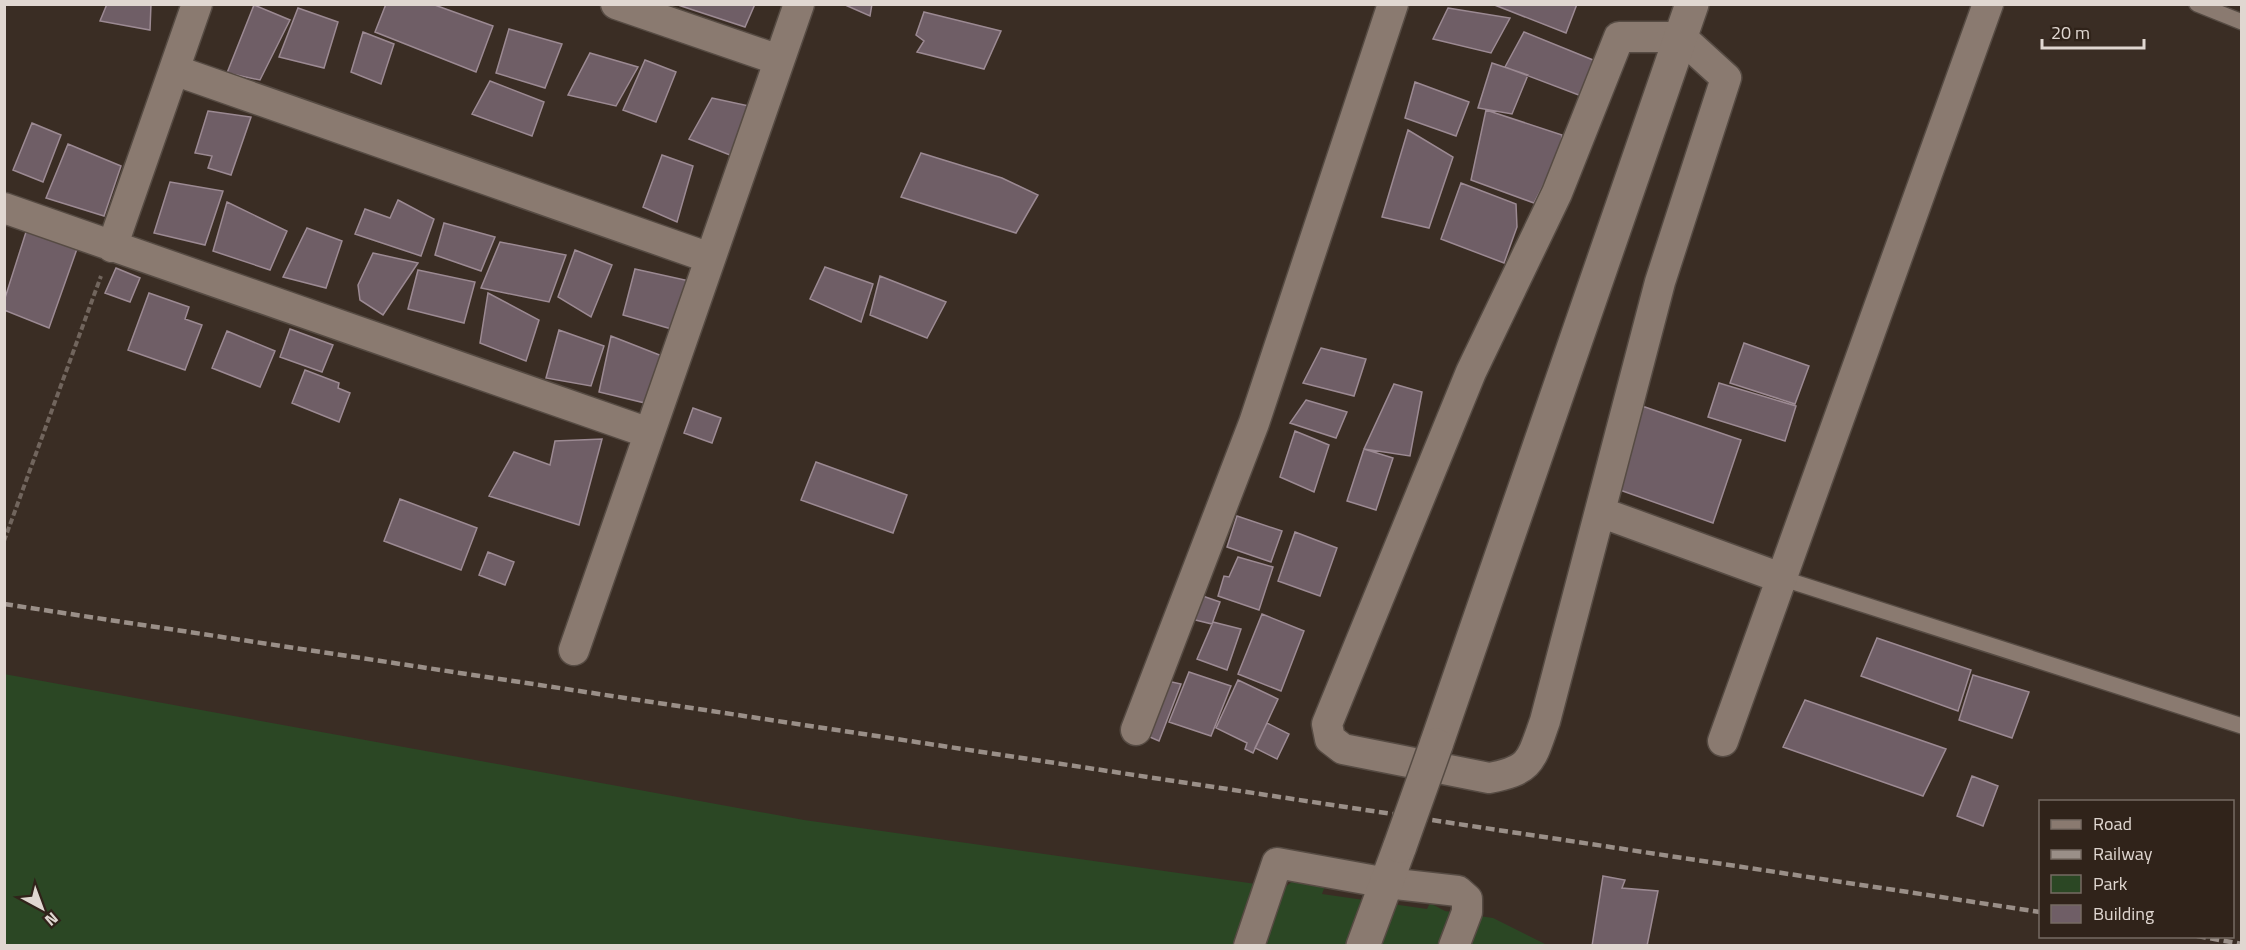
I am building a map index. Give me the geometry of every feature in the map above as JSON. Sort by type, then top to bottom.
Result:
[{"type":"street","points":[[112,247],[197,4]]},
{"type":"street","points":[[616,4],[779,60]]},
{"type":"street","points":[[574,650],[799,4]]},
{"type":"street","points":[[1136,730],[1254,423],[1393,4]]},
{"type":"street","points":[[1363,945],[1436,745],[1692,4]]},
{"type":"street","points":[[1723,741],[1988,4]]},
{"type":"street","points":[[1619,37],[1681,37],[1726,78],[1660,282],[1545,721],[1531,760],[1512,774],[1489,778],[1381,759],[1343,749],[1330,739],[1327,724],[1471,372],[1557,193],[1619,37]]},
{"type":"street","points":[[174,70],[710,258]]},
{"type":"street","points":[[4,208],[649,433]]},
{"type":"street","points":[[1600,512],[1781,578]]},
{"type":"street","points":[[1249,945],[1277,863],[1387,883],[1458,891],[1467,899],[1467,912],[1454,945]]},
{"type":"lane","points":[[2198,4],[2241,22]]},
{"type":"lane","points":[[1781,578],[2241,726]]},
{"type":"path","points":[[4,541],[112,247]]},
{"type":"green space","points":[[4,674],[804,820],[1284,888],[1294,880],[1325,886],[1322,894],[1427,909],[1430,903],[1445,911],[1493,918],[1547,945],[5,945]]},
{"type":"building","points":[[107,4],[151,4],[150,30],[100,21]]},
{"type":"building","points":[[386,4],[432,4],[493,26],[476,72],[375,32]]},
{"type":"building","points":[[675,4],[755,4],[745,27]]},
{"type":"building","points":[[843,4],[872,4],[870,16]]},
{"type":"building","points":[[1492,4],[1577,4],[1566,33]]},
{"type":"building","points":[[254,5],[290,20],[260,80],[227,73]]},
{"type":"building","points":[[298,8],[338,22],[324,68],[279,57]]},
{"type":"building","points":[[1448,8],[1510,18],[1491,53],[1433,39]]},
{"type":"building","points":[[924,12],[1001,31],[984,69],[917,52],[924,41],[916,35]]},
{"type":"building","points":[[509,29],[562,44],[545,88],[496,73]]},
{"type":"building","points":[[363,32],[394,44],[381,84],[351,72]]},
{"type":"building","points":[[1524,32],[1598,62],[1584,97],[1505,67]]},
{"type":"building","points":[[590,53],[638,67],[616,106],[568,95]]},
{"type":"building","points":[[645,60],[676,72],[656,122],[623,110]]},
{"type":"building","points":[[1492,63],[1528,75],[1512,114],[1478,108]]},
{"type":"building","points":[[490,81],[544,102],[532,136],[472,114]]},
{"type":"building","points":[[1415,82],[1469,102],[1456,136],[1405,118]]},
{"type":"building","points":[[712,98],[749,106],[730,155],[689,139]]},
{"type":"building","points":[[1486,110],[1562,135],[1560,153],[1534,203],[1471,180]]},
{"type":"building","points":[[208,111],[251,117],[231,175],[208,168],[212,156],[195,153]]},
{"type":"building","points":[[32,123],[61,135],[43,182],[13,170]]},
{"type":"building","points":[[1408,130],[1453,157],[1429,228],[1382,217]]},
{"type":"building","points":[[68,144],[121,166],[104,216],[46,198]]},
{"type":"building","points":[[921,153],[1002,178],[1038,195],[1016,233],[901,197]]},
{"type":"building","points":[[662,155],[693,166],[677,222],[643,207]]},
{"type":"building","points":[[170,182],[223,191],[205,245],[154,233]]},
{"type":"building","points":[[1461,183],[1516,204],[1517,227],[1504,263],[1441,239]]},
{"type":"building","points":[[398,200],[434,219],[421,256],[355,234],[365,209],[390,218]]},
{"type":"building","points":[[227,202],[287,231],[270,270],[213,251]]},
{"type":"building","points":[[444,223],[495,237],[481,271],[435,255]]},
{"type":"building","points":[[307,228],[342,241],[326,288],[283,277]]},
{"type":"building","points":[[27,229],[78,246],[49,328],[4,310],[4,301]]},
{"type":"building","points":[[500,242],[566,255],[549,302],[481,288]]},
{"type":"building","points":[[575,250],[612,265],[591,317],[558,297]]},
{"type":"building","points":[[373,253],[418,263],[383,315],[360,300],[358,285]]},
{"type":"building","points":[[825,267],[873,284],[861,322],[810,299]]},
{"type":"building","points":[[116,268],[140,278],[130,302],[105,293]]},
{"type":"building","points":[[635,269],[694,282],[675,330],[623,315]]},
{"type":"building","points":[[418,270],[475,282],[464,323],[408,309]]},
{"type":"building","points":[[880,276],[946,302],[927,338],[870,315]]},
{"type":"building","points":[[149,293],[189,307],[185,319],[202,325],[185,370],[128,350]]},
{"type":"building","points":[[488,293],[539,320],[526,361],[480,343]]},
{"type":"building","points":[[290,329],[333,345],[322,372],[280,357]]},
{"type":"building","points":[[559,330],[604,346],[591,386],[546,378]]},
{"type":"building","points":[[227,331],[275,351],[260,387],[212,368]]},
{"type":"building","points":[[611,336],[662,356],[645,403],[599,392]]},
{"type":"building","points":[[1744,343],[1809,366],[1795,404],[1730,383]]},
{"type":"building","points":[[1321,348],[1366,359],[1354,396],[1303,383]]},
{"type":"building","points":[[305,370],[339,383],[338,388],[350,393],[339,422],[292,403]]},
{"type":"building","points":[[1719,383],[1796,406],[1785,441],[1708,417]]},
{"type":"building","points":[[1394,384],[1422,392],[1410,456],[1364,449]]},
{"type":"building","points":[[1306,400],[1347,412],[1336,438],[1290,423]]},
{"type":"building","points":[[1642,406],[1741,440],[1713,523],[1617,489]]},
{"type":"building","points":[[693,408],[721,418],[712,443],[684,433]]},
{"type":"building","points":[[1295,431],[1329,445],[1314,492],[1280,477]]},
{"type":"building","points":[[602,439],[579,525],[489,496],[514,452],[550,465],[555,441]]},
{"type":"building","points":[[1364,449],[1393,458],[1376,510],[1347,501]]},
{"type":"building","points":[[816,462],[907,495],[893,533],[801,500]]},
{"type":"building","points":[[400,499],[477,528],[461,570],[384,541]]},
{"type":"building","points":[[1237,516],[1282,531],[1271,562],[1227,547]]},
{"type":"building","points":[[1295,532],[1337,548],[1320,596],[1278,581]]},
{"type":"building","points":[[488,552],[514,562],[505,585],[479,575]]},
{"type":"building","points":[[1238,557],[1273,567],[1259,610],[1218,596],[1224,576],[1229,577]]},
{"type":"building","points":[[1194,593],[1220,602],[1212,624],[1187,618]]},
{"type":"building","points":[[1262,614],[1304,631],[1281,691],[1238,674]]},
{"type":"building","points":[[1213,622],[1241,629],[1227,670],[1197,659]]},
{"type":"building","points":[[1877,638],[1971,670],[1958,711],[1861,676]]},
{"type":"building","points":[[1189,672],[1231,686],[1211,736],[1169,722]]},
{"type":"building","points":[[1973,675],[2029,692],[2012,738],[1959,720]]},
{"type":"building","points":[[1163,680],[1181,684],[1159,741],[1143,734]]},
{"type":"building","points":[[1238,680],[1278,699],[1253,753],[1245,749],[1247,743],[1216,728]]},
{"type":"building","points":[[1805,700],[1946,749],[1923,796],[1783,747]]},
{"type":"building","points":[[1267,723],[1289,734],[1277,759],[1255,748]]},
{"type":"building","points":[[1972,776],[1998,786],[1983,826],[1957,816]]},
{"type":"building","points":[[1603,876],[1625,880],[1622,888],[1658,891],[1647,946],[1592,946]]},
{"type":"railway","points":[[4,604],[2039,912]]},
{"type":"railway","points":[[2208,938],[2242,944]]}]
